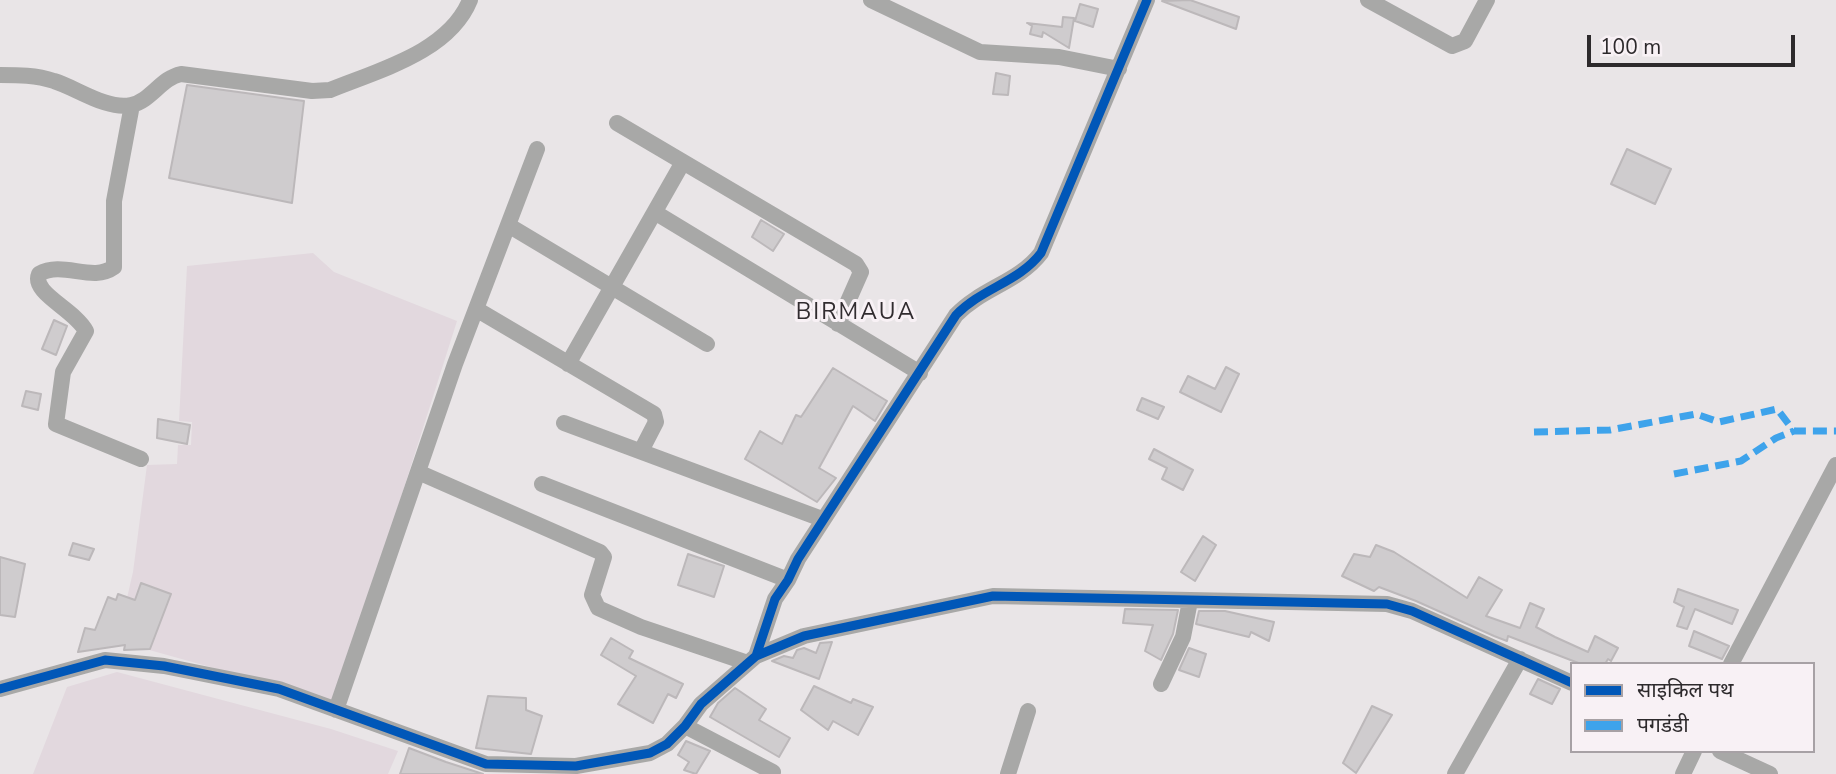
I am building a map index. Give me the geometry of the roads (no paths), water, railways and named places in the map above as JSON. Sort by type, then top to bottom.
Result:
[{"type":"street","points":[[0,75],[53,80],[110,103],[132,105],[166,80],[181,74],[312,91],[330,90],[442,40],[458,23],[470,0]]},
{"type":"street","points":[[871,0],[980,52],[1006,56],[1059,57],[1119,69]]},
{"type":"street","points":[[752,659],[775,599],[822,519],[956,315],[971,299],[1021,274],[1031,266],[1052,233],[1147,0]]},
{"type":"street","points":[[1368,0],[1452,46],[1465,41],[1487,0]]},
{"type":"street","points":[[132,105],[114,201],[114,267],[97,274],[70,269],[48,270],[39,274],[37,281],[39,289],[73,313],[86,331],[63,372],[56,424],[141,459]]},
{"type":"street","points":[[617,123],[856,264],[861,272],[859,282],[838,324]]},
{"type":"street","points":[[336,710],[476,309],[537,149]]},
{"type":"street","points":[[569,364],[684,162]]},
{"type":"street","points":[[656,213],[920,373]]},
{"type":"street","points":[[508,225],[615,286],[706,344]]},
{"type":"street","points":[[476,309],[656,416],[655,425],[641,451]]},
{"type":"street","points":[[564,423],[822,519]]},
{"type":"street","points":[[1732,662],[1836,464]]},
{"type":"street","points":[[418,472],[600,552],[604,557],[604,564],[592,595],[597,608],[641,626],[752,659]]},
{"type":"street","points":[[542,484],[788,580]]},
{"type":"street","points":[[0,689],[105,660],[132,661],[279,689],[484,769],[576,766],[650,753],[667,744],[701,704],[752,659],[804,636],[993,596],[1387,604],[1412,611],[1570,682]]},
{"type":"street","points":[[1161,684],[1183,637],[1190,601]]},
{"type":"street","points":[[1455,774],[1520,659]]},
{"type":"street","points":[[1008,774],[1028,711]]},
{"type":"street","points":[[685,726],[773,772]]},
{"type":"street","points":[[1684,774],[1693,753]]},
{"type":"street","points":[[1724,753],[1770,774]]},
{"type":"district","name":"BIRMAUA","points":[[856,313]]}]
